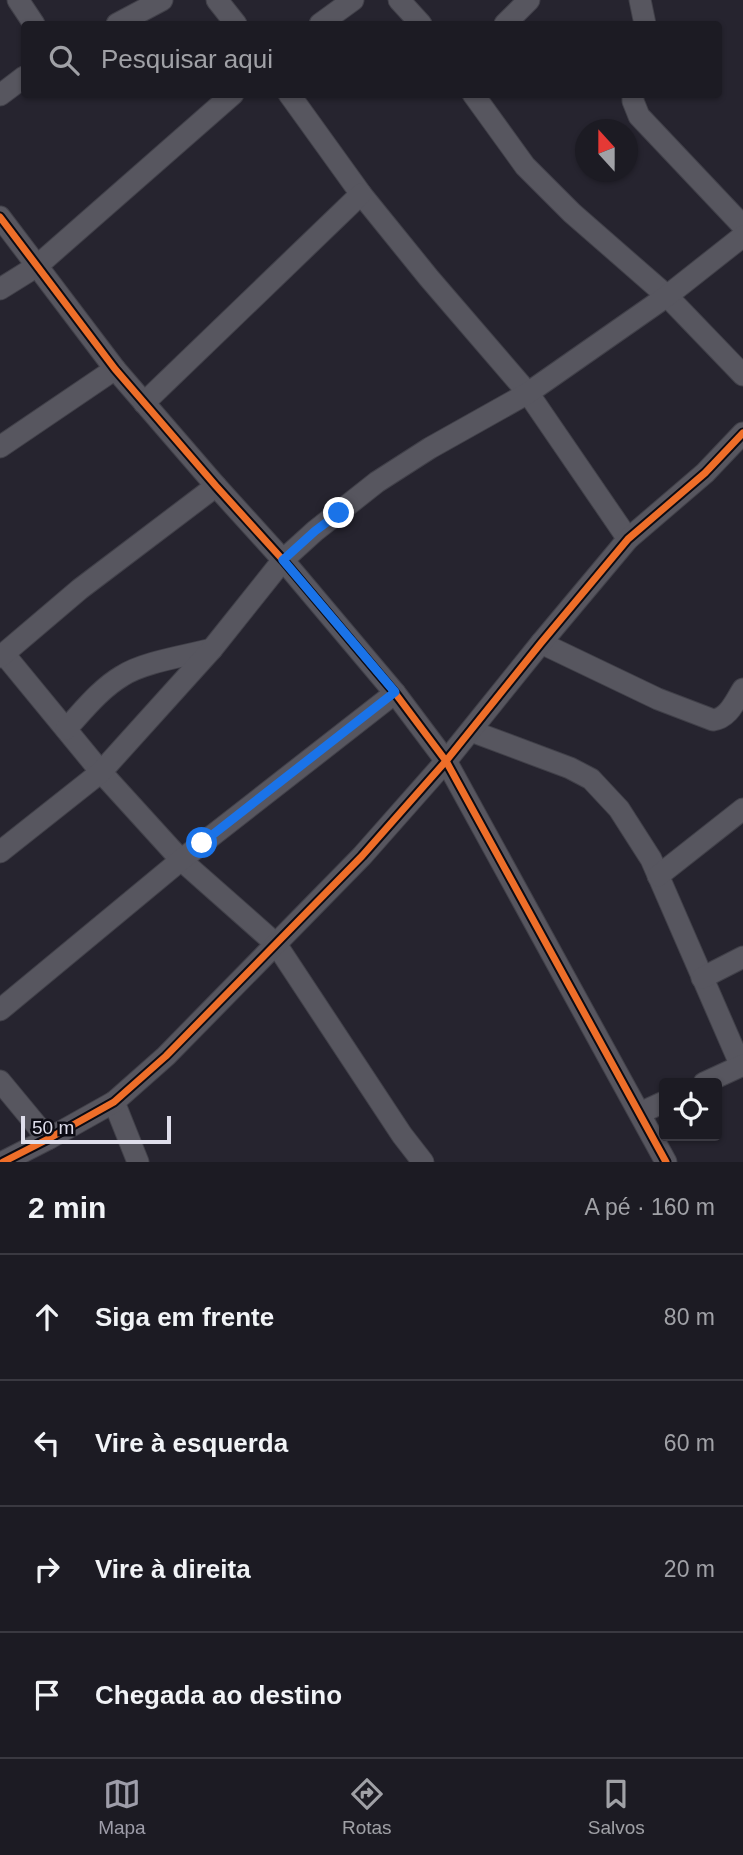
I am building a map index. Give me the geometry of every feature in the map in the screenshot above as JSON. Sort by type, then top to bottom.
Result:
[{"type":"street","points":[[19,0],[32,21]]},
{"type":"street","points":[[123,21],[162,0]]},
{"type":"street","points":[[217,0],[234,21]]},
{"type":"street","points":[[324,21],[353,0]]},
{"type":"street","points":[[399,0],[418,21]]},
{"type":"street","points":[[508,21],[529,0]]},
{"type":"street","points":[[640,0],[644,21]]},
{"type":"street","points":[[0,94],[21,80]]},
{"type":"street","points":[[0,289],[37,266],[228,98]]},
{"type":"street","points":[[292,98],[361,194],[528,393],[628,539]]},
{"type":"street","points":[[476,98],[525,166],[572,213],[667,296],[743,375]]},
{"type":"street","points":[[633,98],[639,116],[743,226]]},
{"type":"street","points":[[144,403],[361,194]]},
{"type":"street","points":[[0,217],[115,369],[395,692],[446,761],[666,1162]]},
{"type":"street","points":[[0,852],[101,772],[212,649],[283,560],[315,531],[377,482],[430,448],[528,393],[667,296],[743,236]]},
{"type":"street","points":[[0,447],[115,369]]},
{"type":"street","points":[[3,1162],[114,1102],[166,1056],[362,856],[446,761],[628,539],[705,473],[743,433]]},
{"type":"street","points":[[216,486],[80,589],[2,656],[181,860],[276,944],[402,1135],[423,1162]]},
{"type":"street","points":[[541,643],[658,699],[713,720],[727,715],[743,689]]},
{"type":"street","points":[[66,729],[102,691],[123,675],[145,666],[212,649]]},
{"type":"street","points":[[0,1010],[181,860],[395,692]]},
{"type":"street","points":[[471,731],[570,768],[591,779],[619,809],[651,859],[742,1065],[715,1078]]},
{"type":"street","points":[[659,876],[743,809]]},
{"type":"street","points":[[702,978],[743,957]]},
{"type":"street","points":[[0,1082],[48,1139]]},
{"type":"street","points":[[114,1102],[138,1162]]},
{"type":"street","points":[[640,1113],[659,1104]]},
{"type":"cycle path","points":[[0,217],[115,369],[283,560],[395,693],[446,761],[666,1162]]},
{"type":"cycle path","points":[[3,1162],[114,1102],[166,1056],[362,856],[446,761],[628,539],[705,473],[743,433]]},
{"type":"route","points":[[202,843],[395,692],[283,560],[339,513]]}]
